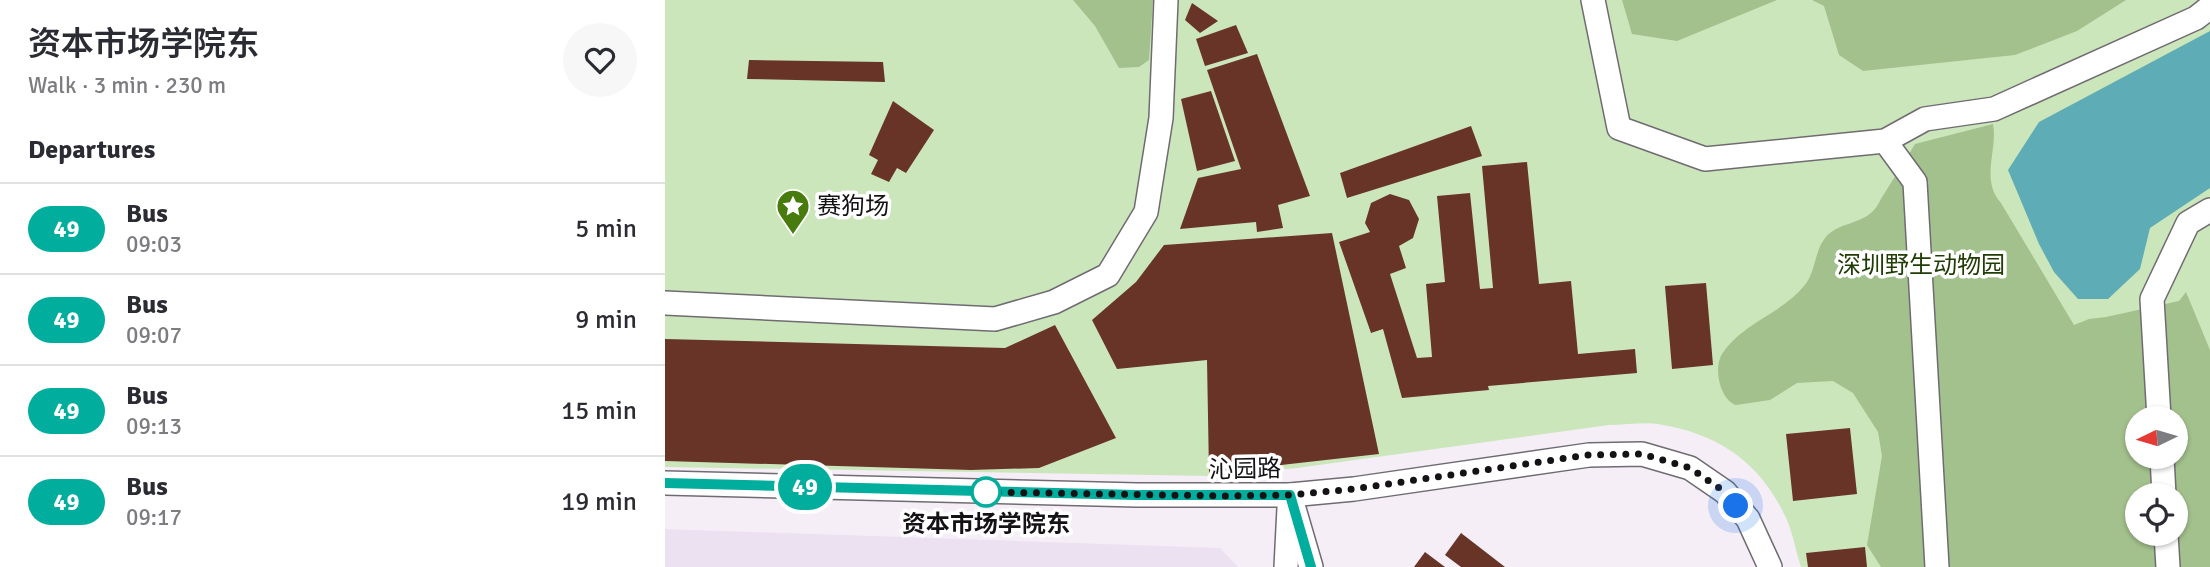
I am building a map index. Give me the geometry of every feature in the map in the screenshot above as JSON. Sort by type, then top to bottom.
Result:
[{"type":"street","points":[[665,303],[995,319],[1054,302],[1108,275],[1146,212],[1161,118],[1165,0]]},
{"type":"street","points":[[1593,0],[1619,128],[1705,159],[1885,141],[1925,120],[1994,109],[2196,19],[2210,7]]},
{"type":"street","points":[[1885,141],[1915,182],[1937,567]]},
{"type":"street","points":[[2158,406],[2153,299],[2188,223],[2210,210]]},
{"type":"street","name":"沁园路","points":[[665,483],[1097,494],[1290,495],[1354,489],[1588,455],[1642,454],[1690,468],[1725,492],[1748,519],[1770,567]]},
{"type":"street","points":[[1286,567],[1290,495]]},
{"type":"street","points":[[1290,495],[1311,567]]},
{"type":"street","points":[[2167,546],[2168,567]]},
{"type":"shaded area","points":[[665,529],[1220,548],[1238,567],[665,567]]},
{"type":"green space","name":"深圳野生动物园","points":[[665,0],[2210,0],[2210,567],[1801,567],[1791,531],[1777,500],[1751,467],[1736,454],[1701,435],[1652,423],[1609,425],[1297,468],[1211,476],[665,467]]},
{"type":"green space","points":[[1073,0],[1153,0],[1149,60],[1139,67],[1119,68],[1095,26]]},
{"type":"green space","points":[[1622,0],[1777,0],[1677,41],[1632,34]]},
{"type":"green space","points":[[1812,0],[2126,0],[2077,31],[2015,55],[1863,71],[1839,55],[1824,6]]},
{"type":"green space","points":[[1993,124],[1991,175],[1995,194],[2074,325],[2089,319],[2179,301],[2186,292],[2210,350],[2210,567],[1881,567],[1867,545],[1882,456],[1878,432],[1853,393],[1833,381],[1797,383],[1770,400],[1736,405],[1726,397],[1718,375],[1719,360],[1730,343],[1795,296],[1804,286],[1825,238],[1874,210],[1915,144]]},
{"type":"water","points":[[2210,31],[2210,188],[2150,228],[2140,269],[2108,299],[2078,299],[2054,272],[2039,244],[2008,170],[2039,122]]},
{"type":"building","points":[[1192,3],[1218,21],[1200,33],[1185,20]]},
{"type":"building","points":[[1236,25],[1248,53],[1205,66],[1196,39]]},
{"type":"building","points":[[1257,54],[1310,196],[1278,205],[1283,228],[1257,232],[1256,222],[1180,229],[1198,178],[1241,169],[1207,70]]},
{"type":"building","points":[[749,60],[883,62],[885,82],[747,79]]},
{"type":"building","points":[[1211,91],[1235,161],[1197,171],[1181,99]]},
{"type":"building","points":[[893,101],[934,130],[906,173],[897,168],[889,182],[871,174],[878,160],[869,155]]},
{"type":"building","points":[[1471,126],[1482,156],[1347,198],[1340,173]]},
{"type":"building","points":[[1527,162],[1539,284],[1571,281],[1578,354],[1635,349],[1637,373],[1488,386],[1489,390],[1402,398],[1383,329],[1371,333],[1339,242],[1370,232],[1365,223],[1371,203],[1390,194],[1409,200],[1419,219],[1413,238],[1399,246],[1406,268],[1390,274],[1417,358],[1432,357],[1426,284],[1445,282],[1437,196],[1470,193],[1480,289],[1493,288],[1482,166]]},
{"type":"building","points":[[1332,233],[1379,454],[1209,473],[1207,360],[1117,369],[1092,320],[1136,282],[1164,245]]},
{"type":"building","points":[[1706,283],[1713,365],[1672,369],[1665,286]]},
{"type":"building","points":[[1055,325],[1116,438],[1039,468],[971,470],[665,461],[665,339],[1005,348]]},
{"type":"building","points":[[1850,428],[1857,494],[1793,501],[1786,434]]},
{"type":"building","points":[[1461,533],[1505,567],[1461,567],[1445,555]]},
{"type":"building","points":[[1865,547],[1867,567],[1808,567],[1806,553]]},
{"type":"building","points":[[1425,552],[1445,567],[1414,567]]},
{"type":"bus line","name":"49","points":[[665,483],[1137,495],[1290,495],[1311,567]]},
{"type":"place","name":"赛狗场","points":[[793,236]]},
{"type":"place","name":"资本市场学院东","points":[[986,492]]},
{"type":"route","points":[[986,492],[1290,495],[1354,489],[1588,455],[1642,454],[1690,468],[1725,492],[1736,506]]}]
